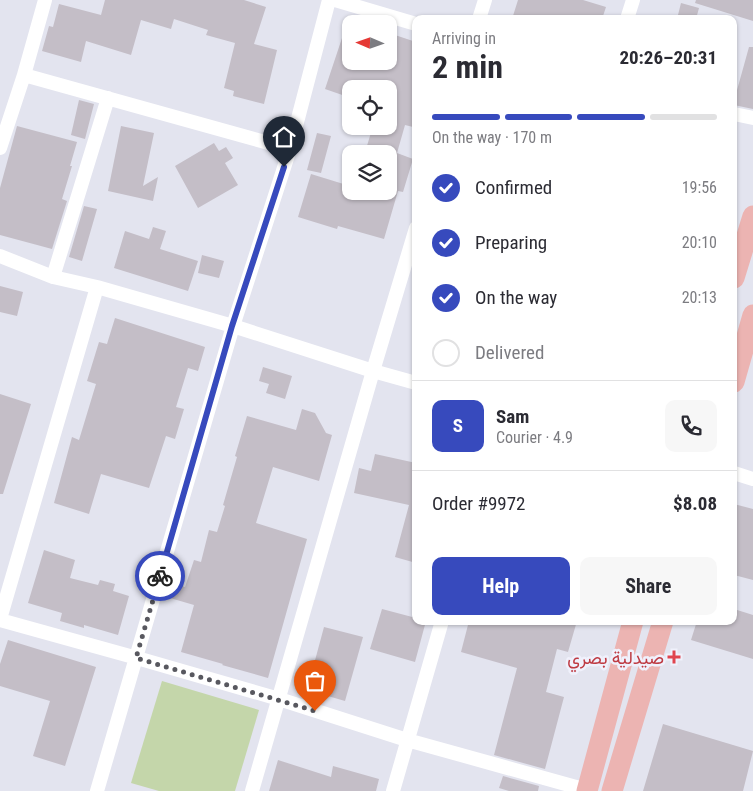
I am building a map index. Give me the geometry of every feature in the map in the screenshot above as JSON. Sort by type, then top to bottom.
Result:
[{"type":"main road","points":[[737,271],[749,242],[753,216]]},
{"type":"main road","points":[[737,371],[753,315]]},
{"type":"main road","points":[[587,791],[632,625]]},
{"type":"main road","points":[[612,791],[662,625]]},
{"type":"street","points":[[0,148],[24,75],[45,0]]},
{"type":"street","points":[[97,791],[232,326],[290,149],[329,0]]},
{"type":"street","points":[[335,0],[412,23]]},
{"type":"street","points":[[480,15],[485,0]]},
{"type":"street","points":[[628,15],[633,0]]},
{"type":"street","points":[[24,75],[290,149]]},
{"type":"street","points":[[53,277],[108,98]]},
{"type":"street","points":[[737,115],[753,118]]},
{"type":"street","points":[[252,791],[412,241]]},
{"type":"street","points":[[0,256],[53,277],[97,287],[232,326],[412,382]]},
{"type":"street","points":[[97,287],[0,620],[279,699],[407,740],[587,791]]},
{"type":"street","points":[[737,474],[753,479]]},
{"type":"street","points":[[392,791],[441,625]]},
{"type":"green space","points":[[162,681],[259,710],[235,791],[159,791],[131,783]]},
{"type":"building","points":[[105,0],[244,0],[266,7],[254,44],[277,50],[264,104],[233,96],[234,91],[224,88],[235,43],[206,35],[208,30],[174,19],[171,29],[141,20],[131,55],[86,41],[81,62],[42,51],[49,26],[53,27],[59,4],[101,15]]},
{"type":"building","points":[[518,0],[583,0],[606,7],[603,15],[513,15]]},
{"type":"building","points":[[696,0],[753,0],[753,21],[737,15],[695,3]]},
{"type":"building","points":[[681,3],[699,8],[697,15],[678,15]]},
{"type":"building","points":[[398,36],[412,41],[412,127],[405,125],[397,153],[397,145],[367,145],[370,135],[397,135],[397,80],[342,80],[342,95],[325,89],[342,38],[342,70],[398,70]]},
{"type":"building","points":[[749,47],[753,47],[753,109],[737,106],[737,90]]},
{"type":"building","points":[[79,100],[94,104],[85,139],[71,135]]},
{"type":"building","points":[[17,126],[77,142],[62,199],[67,201],[52,249],[0,235],[0,188]]},
{"type":"building","points":[[121,126],[154,133],[143,186],[158,177],[153,201],[108,191]]},
{"type":"building","points":[[317,133],[331,136],[321,173],[307,170]]},
{"type":"building","points":[[214,143],[219,151],[226,147],[233,158],[225,163],[238,185],[198,208],[175,166]]},
{"type":"building","points":[[397,153],[412,159],[403,192],[398,191],[397,194]]},
{"type":"building","points":[[311,174],[342,184],[342,200],[395,200],[384,239],[338,226],[337,229],[298,217]]},
{"type":"building","points":[[84,206],[97,209],[82,261],[69,257]]},
{"type":"building","points":[[153,227],[166,231],[160,249],[198,261],[188,291],[114,268],[125,231],[149,239]]},
{"type":"building","points":[[202,255],[224,261],[219,278],[198,273]]},
{"type":"building","points":[[0,286],[23,292],[17,316],[0,312]]},
{"type":"building","points":[[115,318],[205,347],[198,371],[188,368],[176,407],[184,409],[175,439],[166,436],[149,488],[101,474],[89,514],[54,503],[72,437],[79,440],[96,384],[87,381],[99,342],[107,344]]},
{"type":"building","points":[[263,367],[292,376],[285,399],[266,393],[269,384],[259,381]]},
{"type":"building","points":[[0,394],[31,404],[3,494],[0,494]]},
{"type":"building","points":[[302,409],[315,413],[326,433],[332,435],[319,481],[273,467],[256,523],[307,539],[268,678],[181,652],[194,605],[170,598],[174,584],[185,587],[194,560],[201,562],[209,530],[217,532],[237,457],[235,456],[247,416],[296,430]]},
{"type":"building","points":[[375,454],[412,462],[412,562],[395,557],[409,505],[354,493],[359,468],[371,471]]},
{"type":"building","points":[[737,505],[753,509],[753,580],[737,576]]},
{"type":"building","points":[[44,550],[75,560],[70,578],[98,585],[100,580],[115,584],[113,591],[129,596],[118,635],[84,625],[84,628],[60,621],[62,613],[28,603]]},
{"type":"building","points":[[382,609],[412,617],[412,625],[425,625],[415,662],[370,649]]},
{"type":"building","points":[[737,610],[753,615],[753,659],[691,640],[696,625],[737,625]]},
{"type":"building","points":[[468,625],[576,625],[568,652],[557,649],[546,692],[564,697],[545,769],[494,755],[517,668],[461,652]]},
{"type":"building","points":[[324,627],[363,637],[345,701],[307,690]]},
{"type":"building","points":[[8,640],[96,667],[65,766],[33,756],[50,701],[0,686],[0,664]]},
{"type":"building","points":[[663,724],[753,751],[743,791],[643,791]]},
{"type":"building","points":[[278,760],[331,777],[333,766],[379,779],[376,791],[269,791]]},
{"type":"building","points":[[503,776],[539,786],[538,791],[509,791],[499,788]]},
{"type":"way so far","points":[[160,576],[136,658],[315,711]]},
{"type":"place","name":"صيدلية بصري","points":[[674,657]]},
{"type":"route","points":[[160,576],[232,326],[284,167]]}]
